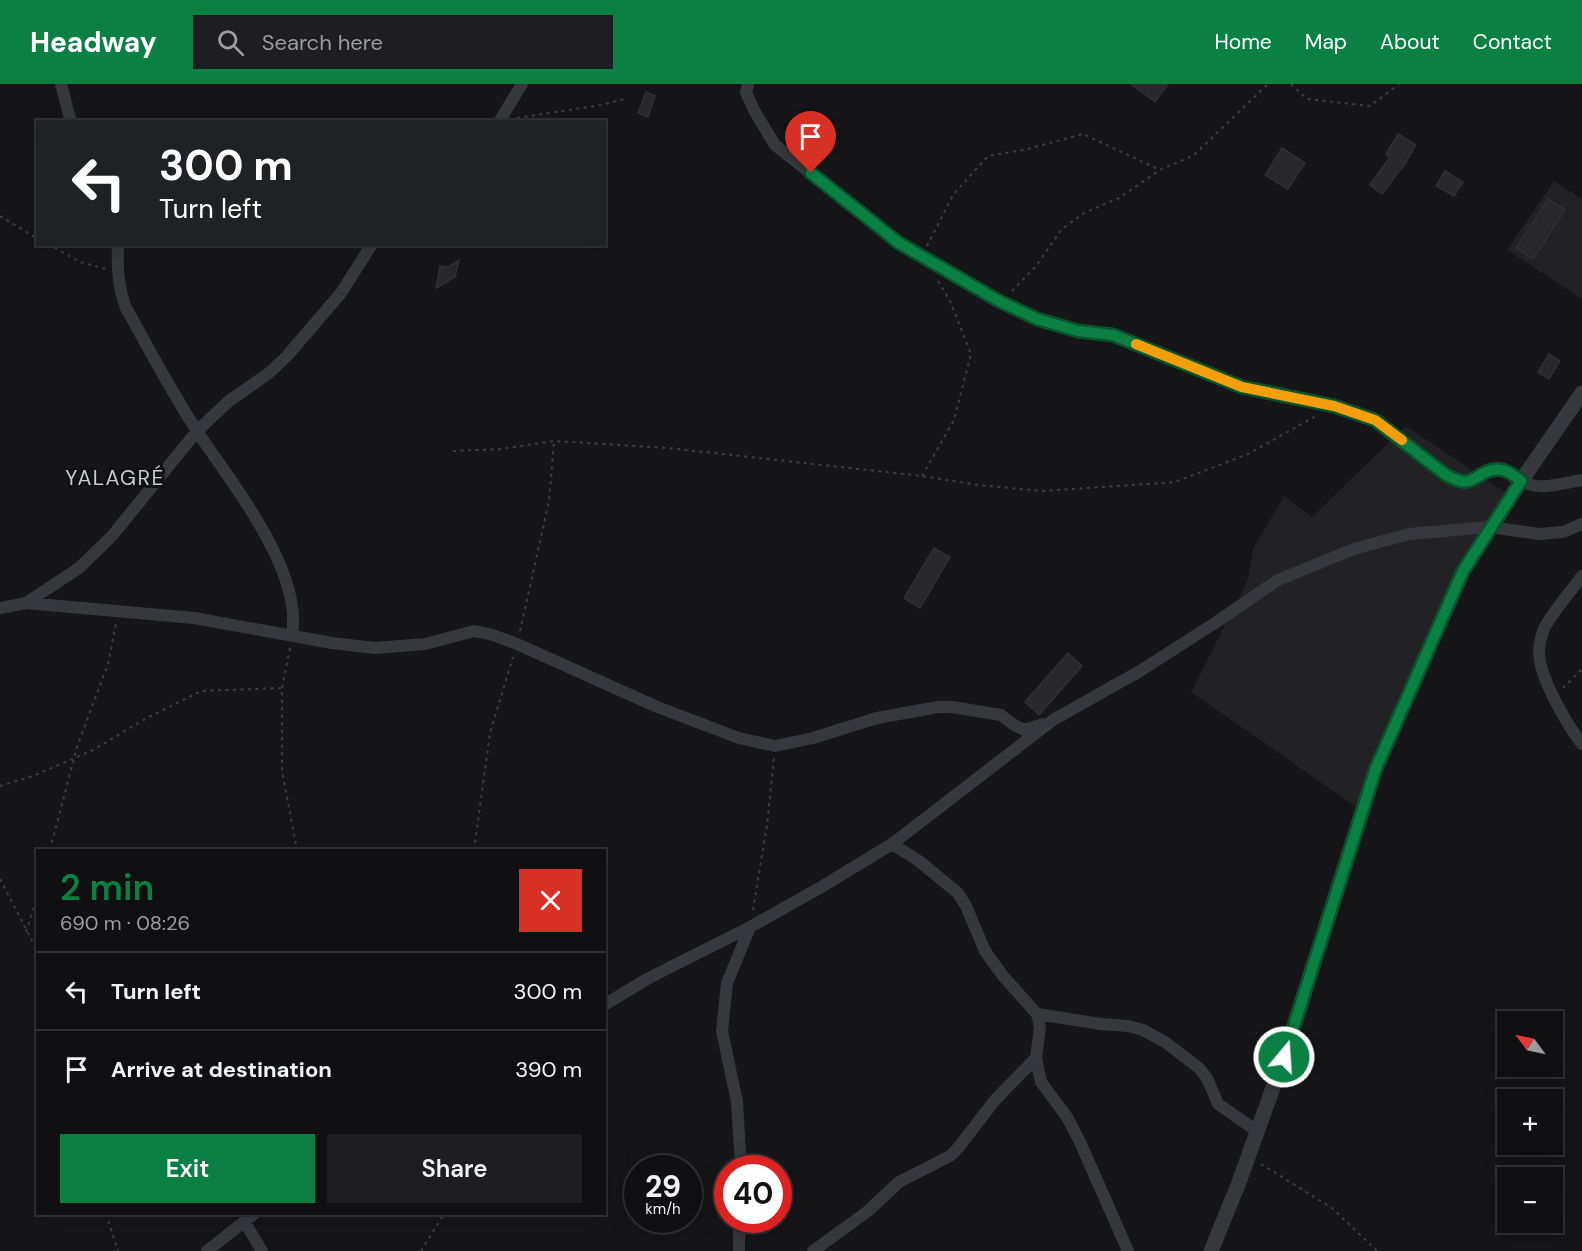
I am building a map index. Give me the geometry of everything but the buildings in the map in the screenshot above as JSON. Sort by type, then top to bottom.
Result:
[{"type":"street","points":[[61,84],[70,120]]},
{"type":"street","points":[[504,120],[522,84]]},
{"type":"street","points":[[748,84],[747,92],[755,112],[775,145],[899,243],[999,301],[1059,327],[1113,335],[1242,387],[1334,406],[1375,420],[1446,475],[1456,480],[1467,482],[1486,471],[1502,468],[1521,481],[1537,487],[1582,480]]},
{"type":"street","points":[[118,246],[117,271],[120,292],[126,308],[197,431],[236,485],[276,559],[290,595],[294,614],[292,635]]},
{"type":"street","points":[[26,603],[79,567],[112,536],[197,431],[229,401],[269,373],[287,356],[341,293],[371,246]]},
{"type":"street","points":[[1211,1251],[1249,1156],[1284,1057],[1376,768],[1463,571],[1490,527],[1582,393]]},
{"type":"street","points":[[606,1004],[648,979],[750,927],[892,844],[1053,720],[1140,671],[1278,580],[1354,549],[1409,534],[1490,527],[1539,534],[1563,532],[1582,524]]},
{"type":"street","points":[[1582,576],[1545,627],[1539,648],[1540,663],[1554,698],[1582,744]]},
{"type":"street","points":[[0,608],[26,603],[194,618],[332,643],[375,648],[425,644],[474,631],[517,644],[655,706],[739,738],[775,746],[813,738],[877,718],[938,707],[1001,715],[1025,730],[1053,720]]},
{"type":"street","points":[[892,844],[919,861],[958,893],[985,951],[1002,976],[1037,1014],[1040,1027],[1036,1058],[1041,1082],[1067,1117],[1080,1142],[1128,1251]]},
{"type":"street","points":[[740,1155],[737,1102],[722,1031],[727,983],[750,927]]},
{"type":"street","points":[[1037,1014],[1143,1030],[1165,1042],[1199,1068],[1207,1078],[1218,1104],[1257,1131]]},
{"type":"street","points":[[813,1251],[868,1211],[899,1182],[950,1156],[995,1100],[1036,1058]]},
{"type":"street","points":[[207,1251],[249,1217],[262,1251]]},
{"type":"street","points":[[739,1233],[740,1251]]},
{"type":"path","points":[[999,301],[1015,289],[1036,266],[1062,229],[1084,213],[1119,198],[1160,170],[1194,155],[1268,84]]},
{"type":"path","points":[[1291,84],[1306,99],[1370,106],[1399,84]]},
{"type":"path","points":[[510,120],[602,105],[624,99]]},
{"type":"path","points":[[922,476],[954,420],[971,354],[950,301],[922,256],[953,195],[988,156],[1083,134],[1160,170]]},
{"type":"path","points":[[0,216],[36,238]]},
{"type":"path","points":[[52,246],[80,262],[117,271]]},
{"type":"path","points":[[453,451],[501,449],[554,441],[668,448],[1042,491],[1175,482],[1248,454],[1334,406]]},
{"type":"path","points":[[474,849],[490,734],[517,644],[549,501],[554,441]]},
{"type":"path","points":[[50,849],[74,759],[108,664],[118,612]]},
{"type":"path","points":[[292,635],[282,688],[282,771],[297,849]]},
{"type":"path","points":[[1554,698],[1582,669]]},
{"type":"path","points":[[0,786],[33,776],[74,759],[201,691],[282,688]]},
{"type":"path","points":[[750,927],[767,825],[775,746]]},
{"type":"path","points":[[0,879],[36,949]]},
{"type":"path","points":[[26,932],[36,900]]},
{"type":"path","points":[[1249,1156],[1332,1208],[1377,1251]]},
{"type":"path","points":[[106,1215],[118,1251]]},
{"type":"path","points":[[421,1251],[443,1215]]},
{"type":"shaded area","points":[[1554,181],[1582,199],[1582,299],[1507,250]]},
{"type":"shaded area","points":[[1406,426],[1511,496],[1490,527],[1362,811],[1191,692],[1247,582],[1254,547],[1284,496],[1312,517]]},
{"type":"slow traffic","points":[[1136,344],[1242,387],[1334,406],[1375,420],[1402,440]]},
{"type":"district","name":"YALAGRÉ","points":[[115,478]]},
{"type":"route","points":[[811,173],[899,243],[999,301],[1037,319],[1078,331],[1113,335],[1242,387],[1334,406],[1375,420],[1446,475],[1456,480],[1467,482],[1486,471],[1502,468],[1521,481],[1463,571],[1376,768],[1284,1057]]}]
